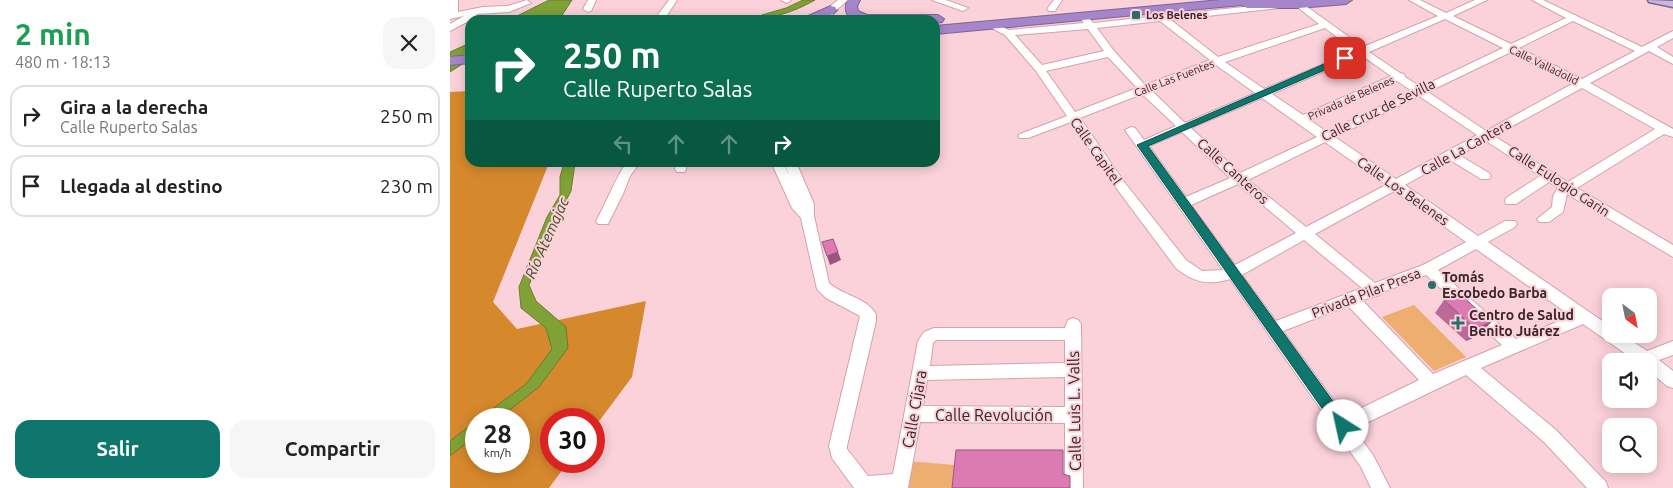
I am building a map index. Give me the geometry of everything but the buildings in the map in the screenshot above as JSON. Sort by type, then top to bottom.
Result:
[{"type":"highway","points":[[854,0],[851,6],[852,12],[858,15]]},
{"type":"highway","points":[[940,27],[1055,4],[1133,0]]},
{"type":"highway","points":[[940,27],[1261,0]]},
{"type":"highway","points":[[1211,5],[1280,5],[1346,0]]},
{"type":"highway","points":[[451,68],[465,61]]},
{"type":"highway","points":[[451,68],[465,70]]},
{"type":"main road","points":[[1653,0],[1673,4]]},
{"type":"street","points":[[454,0],[451,15],[483,10],[509,9],[527,3]]},
{"type":"street","points":[[474,15],[496,0]]},
{"type":"street","points":[[662,15],[673,0]]},
{"type":"street","points":[[831,15],[844,0]]},
{"type":"street","points":[[832,15],[854,0]]},
{"type":"street","points":[[937,0],[963,8]]},
{"type":"street","name":"Calle Valladolid","points":[[1413,0],[1582,83],[1668,131]]},
{"type":"street","points":[[1142,145],[1483,0]]},
{"type":"street","points":[[1536,0],[1673,61]]},
{"type":"street","name":"Calle Eulogio Garin","points":[[1299,4],[1361,51],[1549,176],[1670,247]]},
{"type":"street","points":[[1008,33],[1091,27],[1280,5]]},
{"type":"street","name":"Calle Canteros","points":[[1084,16],[1110,53],[1144,90],[1183,127],[1239,179],[1376,291]]},
{"type":"street","name":"Calle Cruz de Sevilla","points":[[1183,203],[1239,179],[1420,90],[1573,18]]},
{"type":"street","name":"Calle Los Belenes","points":[[1164,19],[1217,61],[1636,353]]},
{"type":"street","points":[[450,28],[465,20]]},
{"type":"street","name":"Calle Capitel","points":[[990,24],[1008,33],[1040,69],[1121,186],[1181,264],[1192,274],[1202,279]]},
{"type":"street","name":"Calle Las Fuentes","points":[[1024,136],[1217,61],[1326,25]]},
{"type":"street","name":"Calle La Cantera","points":[[1202,279],[1233,273],[1673,34]]},
{"type":"street","points":[[1040,69],[1110,53]]},
{"type":"street","name":"Privada de Belenes","points":[[1302,120],[1400,76]]},
{"type":"street","points":[[1131,130],[1343,426],[1371,467],[1381,488]]},
{"type":"street","points":[[1544,220],[1558,208],[1558,196],[1561,192],[1668,131]]},
{"type":"street","points":[[1450,154],[1485,176]]},
{"type":"street","points":[[603,221],[617,194],[624,175],[630,167]]},
{"type":"street","points":[[779,167],[799,208],[807,216]]},
{"type":"street","points":[[792,167],[808,204],[807,216],[822,285],[831,294],[862,309],[868,314],[868,321],[838,446],[838,452],[864,486]]},
{"type":"street","points":[[1511,200],[1549,176]]},
{"type":"street","name":"Privada Pilar Presa","points":[[1273,328],[1376,291],[1428,269],[1510,224]]},
{"type":"street","points":[[1428,269],[1515,347]]},
{"type":"street","points":[[1352,300],[1431,382]]},
{"type":"street","points":[[1343,426],[1431,382],[1584,317]]},
{"type":"street","name":"Calle Cíjara","points":[[864,486],[901,483],[926,341],[930,336],[934,334],[1073,329]]},
{"type":"street","name":"Calle Luis L. Valls","points":[[1073,329],[1074,488]]},
{"type":"street","points":[[1657,356],[1673,348]]},
{"type":"street","points":[[1468,367],[1550,436],[1599,488]]},
{"type":"street","name":"Calle Los Belenes","points":[[1657,369],[1673,381]]},
{"type":"street","points":[[920,373],[1073,370]]},
{"type":"street","name":"Calle Revolución","points":[[914,414],[1074,415]]},
{"type":"shaded area","points":[[465,91],[465,167],[547,167],[493,302],[517,329],[646,301],[632,377],[605,413],[605,408],[540,408],[540,473],[560,473],[549,488],[450,488],[450,92]]},
{"type":"shaded area","points":[[1414,305],[1466,357],[1434,371],[1382,317]]},
{"type":"shaded area","points":[[907,461],[955,465],[953,488],[903,488]]},
{"type":"water","points":[[549,0],[572,0],[562,15],[519,15]]},
{"type":"water","points":[[803,0],[815,0],[782,14],[762,15],[786,8]]},
{"type":"water","points":[[465,45],[465,62],[450,72],[450,52]]},
{"type":"water","name":"Río Atemajac","points":[[563,167],[574,167],[571,191],[559,214],[529,285],[536,301],[566,327],[568,348],[539,387],[512,408],[494,408],[526,384],[552,349],[546,328],[521,308],[519,287],[547,217],[560,195],[560,177]]},
{"type":"water","points":[[465,429],[465,444],[450,456],[450,441]]},
{"type":"place","name":"Los Belenes","points":[[1136,15]]},
{"type":"place","name":"Tomás Escobedo Barba","points":[[1432,285]]},
{"type":"place","name":"Centro de Salud Benito Juárez","points":[[1458,323]]},
{"type":"route","points":[[1343,426],[1142,145],[1345,58]]}]
